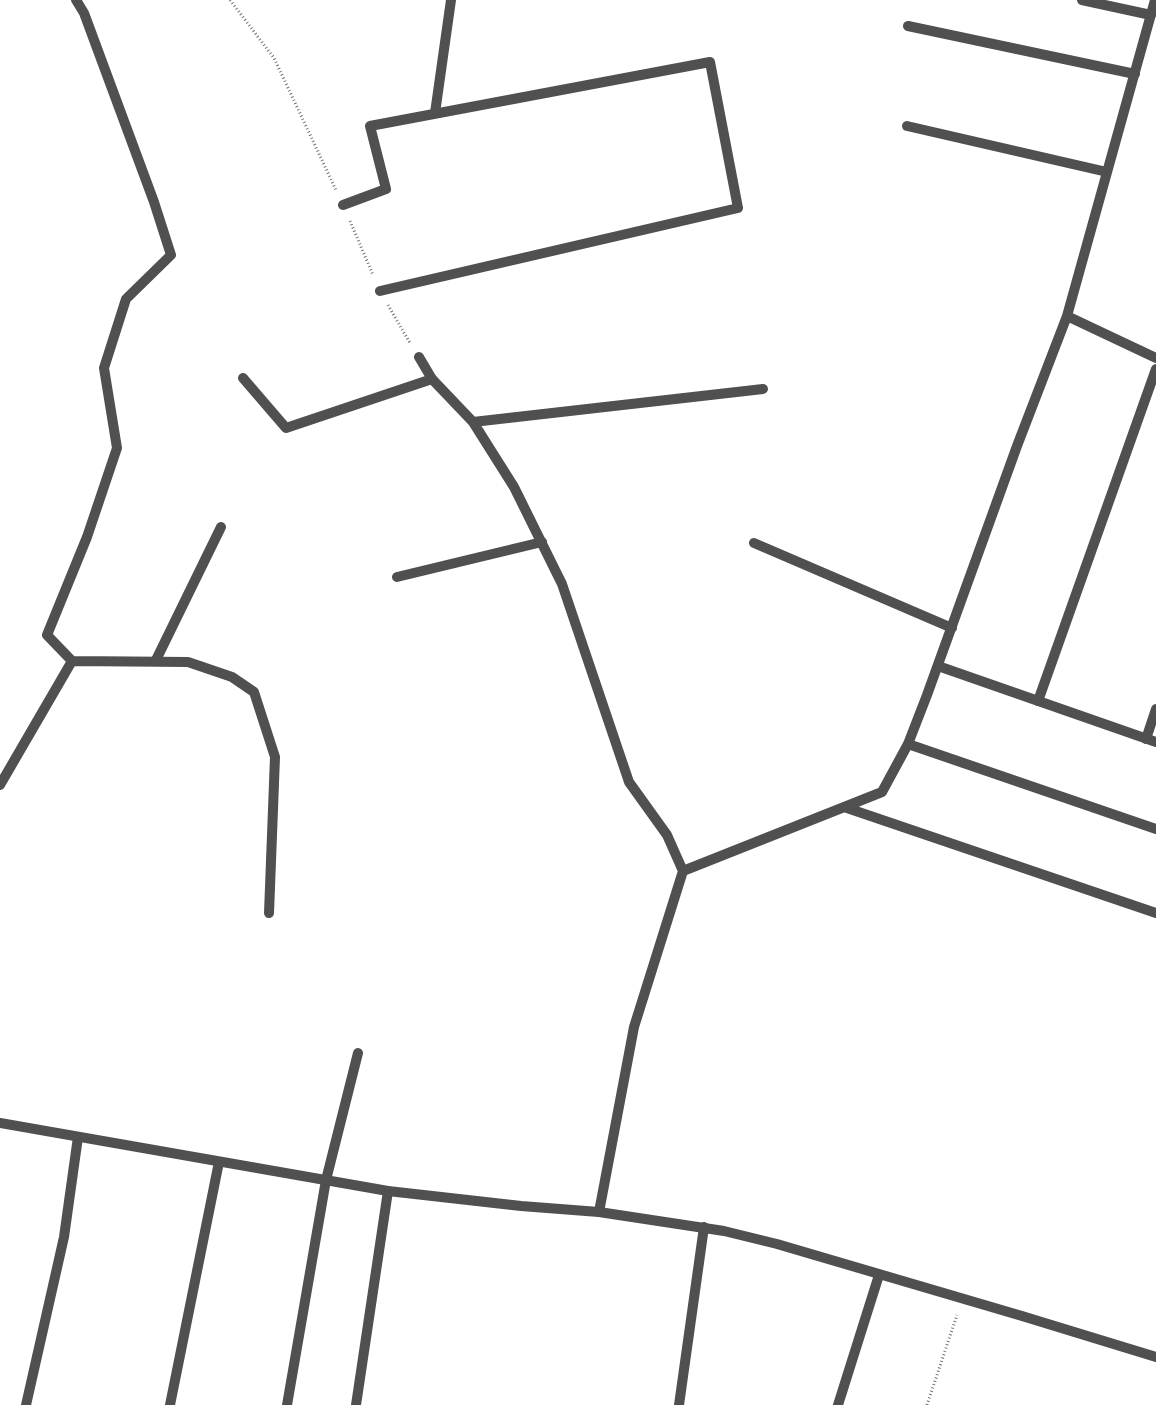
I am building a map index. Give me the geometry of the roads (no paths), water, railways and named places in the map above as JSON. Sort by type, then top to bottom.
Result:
[{"type":"street","points":[[76,0],[84,13],[154,202],[171,255],[126,299],[104,368],[117,448],[87,538],[46,635],[72,661],[156,660],[188,662],[232,677],[254,692],[275,757],[269,913]]},
{"type":"street","points":[[435,113],[451,0]]},
{"type":"street","points":[[1082,0],[1151,15]]},
{"type":"street","points":[[684,871],[882,792],[908,744],[1017,446],[1067,316],[1155,0]]},
{"type":"street","points":[[908,26],[1135,74]]},
{"type":"street","points":[[343,205],[386,189],[370,126],[710,62],[738,208],[380,291]]},
{"type":"street","points":[[907,126],[1107,172]]},
{"type":"street","points":[[1067,316],[1156,358]]},
{"type":"street","points":[[419,357],[432,379],[473,422],[514,487],[562,584],[629,782],[667,835],[684,871],[634,1027],[599,1212]]},
{"type":"street","points":[[1038,701],[1156,369]]},
{"type":"street","points":[[243,378],[286,428],[432,379]]},
{"type":"street","points":[[473,422],[763,389]]},
{"type":"street","points":[[156,660],[221,527]]},
{"type":"street","points":[[397,577],[542,542]]},
{"type":"street","points":[[754,542],[952,628]]},
{"type":"street","points":[[0,785],[72,661]]},
{"type":"street","points":[[938,666],[1151,741],[1156,709]]},
{"type":"street","points":[[908,744],[1156,829]]},
{"type":"street","points":[[844,807],[1156,913]]},
{"type":"street","points":[[287,1405],[326,1180],[358,1053]]},
{"type":"street","points":[[0,1123],[388,1191],[511,1205],[599,1212],[704,1227],[777,1244],[1156,1357]]},
{"type":"street","points":[[26,1405],[64,1237],[78,1137]]},
{"type":"street","points":[[170,1405],[219,1162]]},
{"type":"street","points":[[356,1405],[388,1191]]},
{"type":"street","points":[[679,1405],[704,1227]]},
{"type":"street","points":[[838,1405],[879,1275]]}]
